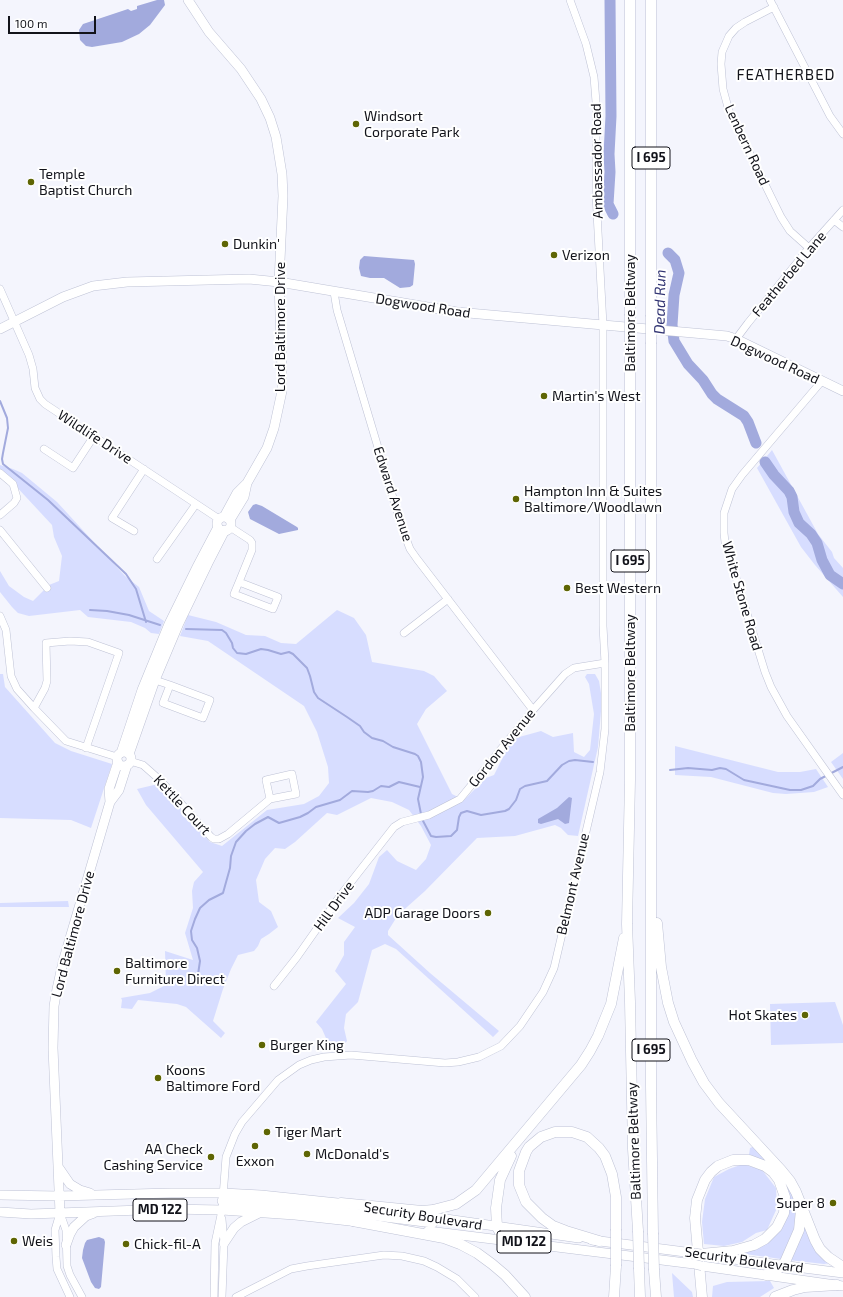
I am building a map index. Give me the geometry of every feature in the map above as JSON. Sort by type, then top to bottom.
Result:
[{"type":"highway","name":"Baltimore Beltway","points":[[630,0],[630,780],[627,924],[633,1149],[640,1297]]},
{"type":"highway","name":"Baltimore Beltway","points":[[651,0],[651,1086],[653,1233],[656,1294]]},
{"type":"highway","points":[[651,867],[661,968],[668,1003],[682,1043],[704,1083],[729,1114],[781,1170],[796,1192],[813,1236],[820,1249],[836,1264],[843,1267]]},
{"type":"highway","points":[[341,1203],[422,1211],[433,1210],[456,1204],[476,1190],[581,1065],[598,1036],[612,997],[627,924]]},
{"type":"highway","points":[[599,1241],[553,1226],[542,1218],[526,1202],[519,1185],[520,1164],[529,1147],[541,1137],[555,1132],[572,1132],[587,1137],[605,1156],[612,1174],[616,1197],[616,1266],[614,1297]]},
{"type":"highway","points":[[504,1240],[497,1227],[496,1208],[500,1180],[520,1139]]},
{"type":"highway","points":[[697,1254],[733,1251],[745,1248],[765,1239],[774,1230],[781,1221],[784,1213],[785,1197],[779,1180],[773,1172],[758,1163],[749,1160],[734,1160],[718,1166],[710,1172],[705,1180],[697,1200],[695,1218],[702,1297]]},
{"type":"highway","points":[[766,1275],[776,1272],[782,1266],[799,1230],[801,1204]]},
{"type":"highway","points":[[353,1222],[444,1238],[460,1244],[477,1253],[492,1264],[505,1275],[525,1297]]},
{"type":"highway","points":[[775,1297],[804,1287],[840,1285]]},
{"type":"main road","name":"Lord Baltimore Drive","points":[[60,1213],[53,1048],[53,1024],[57,989],[63,962],[110,802],[109,789],[124,759],[190,597],[225,523],[237,493],[248,483],[267,448],[279,409],[282,391],[279,282],[282,196],[280,154],[274,131],[261,99],[251,82],[209,32],[188,0]]},
{"type":"main road","name":"Dogwood Road","points":[[0,329],[79,290],[93,286],[228,278],[249,279],[279,282],[457,312],[722,336],[736,339],[821,382],[843,391]]},
{"type":"main road","name":"Lord Baltimore Drive","points":[[124,759],[142,690],[169,624],[194,571],[225,523]]},
{"type":"main road","points":[[58,1166],[70,1184],[80,1190],[95,1195]]},
{"type":"main road","name":"Security Boulevard","points":[[0,1195],[60,1196],[171,1193],[222,1201],[261,1212],[504,1240],[840,1285]]},
{"type":"main road","name":"Security Boulevard","points":[[0,1212],[60,1213],[169,1209],[262,1195],[341,1203],[497,1227],[843,1273]]},
{"type":"main road","points":[[222,1201],[296,1206],[492,1231],[497,1227]]},
{"type":"main road","points":[[66,1245],[70,1234],[80,1221],[86,1216],[99,1211]]},
{"type":"main road","points":[[224,1243],[234,1228],[241,1222],[261,1212]]},
{"type":"street","name":"Ambassador Road","points":[[570,0],[586,44],[594,77],[596,194],[602,325]]},
{"type":"street","points":[[770,0],[830,116],[843,134]]},
{"type":"street","name":"Lenbern Road","points":[[774,7],[745,22],[736,28],[729,36],[721,58],[723,89],[729,111],[781,217],[790,231],[809,248]]},
{"type":"street","name":"Featherbed Lane","points":[[736,339],[809,248],[843,210]]},
{"type":"street","points":[[834,220],[843,227]]},
{"type":"street","name":"Wildlife Drive","points":[[0,289],[32,362],[35,388],[44,404],[250,540],[252,543],[252,550],[234,594],[273,609],[278,597],[239,582]]},
{"type":"street","name":"Edward Avenue","points":[[334,292],[337,310],[406,539],[417,559],[533,710]]},
{"type":"street","name":"Belmont Avenue","points":[[214,1297],[215,1243],[222,1201],[226,1157],[235,1134],[242,1122],[278,1080],[299,1065],[324,1057],[351,1055],[445,1063],[479,1058],[501,1046],[515,1032],[543,992],[554,968],[594,797],[604,743],[605,663],[603,626],[602,325]]},
{"type":"street","name":"White Stone Road","points":[[821,382],[742,475],[732,489],[727,502],[724,522],[725,542],[771,687],[787,716],[843,795]]},
{"type":"street","points":[[44,449],[73,468],[94,436]]},
{"type":"street","points":[[134,532],[112,518],[144,469]]},
{"type":"street","points":[[0,473],[13,484],[17,498],[14,503],[0,516]]},
{"type":"street","points":[[158,559],[196,504]]},
{"type":"street","points":[[0,530],[47,588]]},
{"type":"street","points":[[404,633],[448,599]]},
{"type":"street","points":[[0,616],[6,630],[11,676],[17,689],[61,737],[73,744],[124,759]]},
{"type":"street","points":[[34,708],[45,688],[47,681],[46,643],[70,641],[88,642],[119,653],[86,748]]},
{"type":"street","name":"Gordon Avenue","points":[[394,827],[402,822],[422,817],[441,809],[460,799],[533,710],[570,671],[580,667],[605,663]]},
{"type":"street","points":[[155,680],[170,685],[210,700],[204,718],[163,703],[170,685]]},
{"type":"street","name":"Kettle Court","points":[[124,759],[143,765],[160,780],[214,839],[219,839],[228,834],[270,799],[296,794],[292,774],[266,780],[270,799]]},
{"type":"street","name":"Hill Drive","points":[[274,986],[297,957],[340,896],[394,827]]},
{"type":"street","name":"Belmont Avenue","points":[[222,1201],[224,1243],[222,1297]]},
{"type":"street","name":"Lord Baltimore Drive","points":[[60,1213],[66,1230],[67,1266],[70,1275],[82,1297]]},
{"type":"street","name":"Lord Baltimore Drive","points":[[60,1213],[55,1230],[57,1269],[70,1297]]},
{"type":"street","points":[[236,1297],[286,1271],[295,1268],[384,1255],[402,1256],[424,1261],[458,1279],[475,1297]]},
{"type":"shaded area","points":[[157,0],[164,0],[165,5],[150,25],[139,34],[122,42],[92,47],[86,46],[80,40],[79,30],[83,24],[128,9],[131,11],[137,9],[137,6]]},
{"type":"shaded area","points":[[364,256],[414,260],[413,285],[410,287],[400,288],[384,278],[370,278],[361,276],[359,268],[360,260]]},
{"type":"shaded area","points":[[772,450],[818,534],[832,552],[834,558],[843,568],[843,597],[801,547],[757,468]]},
{"type":"shaded area","points":[[0,465],[22,473],[57,502],[125,576],[139,587],[149,611],[164,621],[159,634],[151,633],[145,628],[131,622],[88,617],[80,610],[29,616],[18,613],[12,607],[0,592],[0,571],[9,586],[24,597],[33,601],[49,585],[59,581],[62,556],[54,537],[52,525],[0,469]]},
{"type":"shaded area","points":[[256,504],[297,527],[298,530],[279,534],[250,519],[248,512],[253,505]]},
{"type":"shaded area","points":[[337,610],[354,618],[366,635],[372,662],[424,671],[434,676],[447,691],[426,709],[417,724],[452,794],[464,800],[486,778],[494,775],[512,739],[541,731],[553,737],[573,733],[574,752],[584,757],[590,750],[594,714],[589,684],[585,677],[587,674],[595,674],[599,681],[602,699],[598,747],[578,836],[568,835],[561,828],[555,825],[515,836],[477,838],[425,891],[398,915],[388,931],[388,935],[430,973],[499,1031],[493,1037],[396,949],[385,944],[372,950],[358,1002],[346,1014],[344,1028],[347,1041],[344,1045],[333,1048],[329,1045],[322,1029],[316,1022],[346,984],[335,971],[344,955],[344,942],[355,927],[338,918],[354,903],[369,884],[379,857],[387,850],[397,861],[416,870],[426,859],[431,845],[421,826],[409,810],[392,802],[371,798],[337,815],[327,813],[295,842],[285,849],[275,848],[265,859],[256,880],[259,902],[271,911],[278,927],[261,939],[254,951],[238,955],[223,989],[213,1021],[225,1033],[221,1038],[186,1007],[177,1004],[138,1000],[132,1009],[121,1008],[121,998],[150,993],[166,985],[165,951],[193,960],[185,933],[193,908],[192,891],[194,882],[203,872],[146,805],[137,789],[158,784],[210,842],[222,846],[267,810],[304,804],[319,796],[329,783],[328,767],[317,732],[304,706],[208,641],[180,636],[188,615],[216,622],[246,635],[265,636],[281,643],[296,644]]},
{"type":"shaded area","points":[[0,674],[3,674],[5,687],[55,743],[71,751],[112,764],[91,828],[71,820],[0,818]]},
{"type":"shaded area","points":[[675,746],[778,772],[800,772],[816,769],[828,787],[814,792],[786,794],[773,793],[711,777],[675,775]]},
{"type":"shaded area","points":[[843,753],[843,779],[831,762]]},
{"type":"shaded area","points":[[569,797],[572,798],[569,823],[565,824],[558,819],[541,824],[538,823],[538,819],[557,808]]},
{"type":"shaded area","points":[[68,901],[69,907],[0,907],[0,903]]},
{"type":"shaded area","name":"Hot Skates","points":[[835,1002],[843,1025],[843,1043],[771,1045],[770,1004]]},
{"type":"shaded area","points":[[755,1146],[782,1175],[794,1196],[798,1209],[794,1233],[781,1259],[738,1253],[779,1229],[785,1184],[749,1155],[750,1148]]},
{"type":"shaded area","points":[[743,1164],[762,1170],[776,1188],[777,1208],[767,1230],[756,1233],[742,1242],[724,1246],[704,1244],[702,1222],[705,1199],[714,1177]]},
{"type":"shaded area","points":[[804,1222],[830,1263],[824,1264],[789,1260]]},
{"type":"shaded area","points":[[99,1237],[104,1239],[105,1242],[101,1287],[99,1289],[95,1288],[91,1282],[82,1258],[87,1240]]},
{"type":"shaded area","points":[[672,1273],[692,1292],[693,1297],[674,1297]]},
{"type":"shaded area","points":[[770,1281],[774,1288],[760,1297],[712,1297],[713,1286],[727,1282]]},
{"type":"waterway","name":"Dead Run","points":[[610,0],[611,116],[608,204],[613,214]]},
{"type":"waterway","name":"Dead Run","points":[[668,253],[675,260],[679,273],[674,295],[672,325],[674,341],[688,364],[703,380],[712,394],[717,399],[744,416],[748,422],[756,443]]},
{"type":"waterway","points":[[0,401],[7,418],[8,428],[2,459],[3,464],[48,500],[126,574],[136,589],[146,622]]},
{"type":"waterway","name":"Dead Run","points":[[765,462],[774,475],[789,491],[792,497],[794,512],[799,523],[811,534],[817,543],[822,560],[830,575],[843,584]]},
{"type":"waterway","points":[[90,610],[129,615],[160,625]]},
{"type":"waterway","points":[[186,629],[222,630],[226,633],[237,653],[246,654],[261,649],[281,654],[289,652],[293,654],[307,668],[314,692],[318,698],[360,726],[364,732],[372,738],[383,741],[393,747],[418,756],[421,762],[423,777],[418,799],[421,814]]},
{"type":"waterway","points":[[422,819],[431,836],[451,836],[457,830],[461,813],[467,811],[481,815],[505,811],[509,809],[516,800],[520,789],[525,786],[547,781],[562,765],[569,761],[575,760],[593,762]]},
{"type":"waterway","points":[[670,770],[688,768],[712,770],[720,768],[726,769],[744,780],[790,790],[801,790],[813,786],[820,779],[843,767]]},
{"type":"waterway","points":[[197,981],[200,961],[197,948],[192,940],[191,931],[200,908],[209,900],[223,893],[230,868],[231,856],[236,842],[246,831],[268,817],[279,823],[300,817],[316,807],[340,800],[352,791],[368,792],[381,786],[389,787],[399,782],[420,787]]},
{"type":"place","name":"Windsort Corporate Park","points":[[356,124]]},
{"type":"place","name":"Temple Baptist Church","points":[[31,182]]},
{"type":"place","name":"Dunkin'","points":[[225,244]]},
{"type":"place","name":"Verizon","points":[[554,255]]},
{"type":"place","name":"Martin's West","points":[[544,396]]},
{"type":"place","name":"Hampton Inn & Suites Baltimore/Woodlawn","points":[[516,499]]},
{"type":"place","name":"Best Western","points":[[567,588]]},
{"type":"place","name":"ADP Garage Doors","points":[[488,913]]},
{"type":"place","name":"Baltimore Furniture Direct","points":[[117,971]]},
{"type":"place","name":"Hot Skates","points":[[805,1015]]},
{"type":"place","name":"Burger King","points":[[262,1045]]},
{"type":"place","name":"Koons Baltimore Ford","points":[[158,1078]]},
{"type":"place","name":"Tiger Mart","points":[[267,1132]]},
{"type":"place","name":"Exxon","points":[[255,1146]]},
{"type":"place","name":"McDonald's","points":[[307,1154]]},
{"type":"place","name":"AA Check Cashing Service","points":[[211,1157]]},
{"type":"place","name":"Super 8","points":[[833,1203]]},
{"type":"place","name":"Weis","points":[[14,1241]]},
{"type":"place","name":"Chick-fil-A","points":[[126,1244]]},
{"type":"district","name":"FEATHERBED","points":[[786,75]]}]
